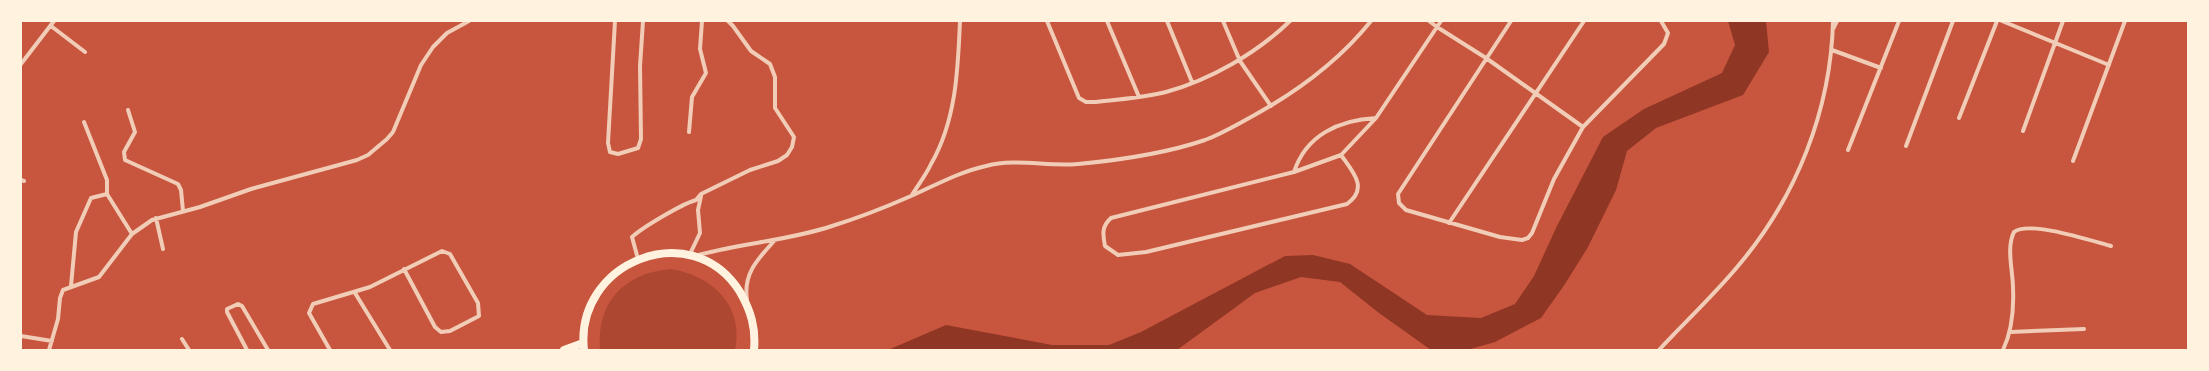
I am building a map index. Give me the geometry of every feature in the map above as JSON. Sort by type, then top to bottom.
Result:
[{"type":"main road","points":[[564,350],[584,346],[585,322],[592,302],[604,284],[619,269],[638,259],[655,254],[672,253],[691,256],[710,264],[733,282],[749,307],[755,334],[754,350]]},
{"type":"street","points":[[21,64],[54,21]]},
{"type":"street","points":[[49,350],[58,319],[60,298],[63,290],[99,277],[132,234],[146,223],[156,218],[183,211],[251,188],[357,160],[368,155],[386,140],[392,132],[422,65],[433,47],[447,33],[469,21]]},
{"type":"street","points":[[615,21],[608,143],[610,152],[618,154],[638,148],[641,139],[640,66],[643,21]]},
{"type":"street","points":[[689,132],[692,97],[706,73],[700,49],[702,21]]},
{"type":"street","points":[[638,259],[632,237],[640,230],[677,208],[696,200],[701,194],[750,170],[778,161],[792,147],[794,137],[775,108],[775,77],[770,64],[751,51],[728,21]]},
{"type":"street","points":[[912,196],[932,164],[944,135],[953,104],[957,71],[960,21]]},
{"type":"street","points":[[1047,21],[1080,98],[1086,102],[1139,97],[1166,92],[1192,82],[1240,61],[1290,21]]},
{"type":"street","points":[[1107,21],[1139,97]]},
{"type":"street","points":[[1167,21],[1192,82]]},
{"type":"street","points":[[1222,21],[1240,61],[1271,106]]},
{"type":"street","points":[[691,256],[719,248],[775,240],[830,227],[912,196],[950,177],[997,163],[1076,164],[1114,160],[1169,150],[1225,132],[1271,106],[1321,73],[1371,21]]},
{"type":"street","points":[[1429,21],[1437,28],[1486,58],[1584,127]]},
{"type":"street","points":[[1341,156],[1355,175],[1358,184],[1358,192],[1347,204],[1146,252],[1118,255],[1105,246],[1102,232],[1106,222],[1110,218],[1294,172],[1341,156],[1376,118],[1442,21]]},
{"type":"street","points":[[1511,21],[1398,194],[1399,202],[1406,210],[1449,223],[1522,240],[1528,238],[1532,233],[1554,179],[1584,127],[1664,44],[1668,33],[1661,21]]},
{"type":"street","points":[[1449,223],[1584,21]]},
{"type":"street","points":[[1659,350],[1738,266],[1771,221],[1809,148],[1823,105],[1832,50],[1833,21]]},
{"type":"street","points":[[1833,29],[1837,21]]},
{"type":"street","points":[[1848,150],[1899,21]]},
{"type":"street","points":[[1906,146],[1953,21]]},
{"type":"street","points":[[1959,118],[1997,21]]},
{"type":"street","points":[[2002,21],[2109,65]]},
{"type":"street","points":[[2023,132],[2063,21]]},
{"type":"street","points":[[2073,161],[2125,21]]},
{"type":"street","points":[[51,26],[85,52]]},
{"type":"street","points":[[1832,50],[1881,68]]},
{"type":"street","points":[[128,110],[135,134],[124,152],[124,160],[178,184],[181,190],[183,211]]},
{"type":"street","points":[[1294,172],[1297,162],[1311,144],[1332,129],[1345,121],[1376,118]]},
{"type":"street","points":[[84,122],[107,180],[107,194],[132,234]]},
{"type":"street","points":[[71,286],[73,247],[78,225],[91,198],[107,194]]},
{"type":"street","points":[[691,256],[700,233],[698,210],[701,194]]},
{"type":"street","points":[[156,218],[164,249]]},
{"type":"street","points":[[2003,350],[2010,332],[2013,289],[2010,242],[2014,232],[2020,229],[2052,230],[2111,246]]},
{"type":"street","points":[[749,307],[746,290],[747,278],[758,259],[775,240]]},
{"type":"street","points":[[330,350],[309,310],[317,302],[356,293],[442,251],[446,251],[450,254],[478,303],[479,316],[450,331],[440,332],[435,327],[404,270]]},
{"type":"street","points":[[356,293],[390,350]]},
{"type":"street","points":[[247,350],[227,312],[227,309],[238,304],[242,306],[268,350]]},
{"type":"street","points":[[2010,332],[2084,329]]},
{"type":"street","points":[[21,336],[52,341]]},
{"type":"street","points":[[182,339],[189,350]]},
{"type":"shaded area","points":[[1728,21],[1766,21],[1769,52],[1743,95],[1656,128],[1627,151],[1616,190],[1588,247],[1565,284],[1541,318],[1495,342],[1467,350],[1431,350],[1379,313],[1340,282],[1301,277],[1255,293],[1177,350],[888,350],[946,325],[1052,345],[1109,345],[1141,332],[1285,256],[1313,255],[1350,264],[1427,315],[1481,318],[1515,304],[1534,276],[1557,226],[1603,137],[1644,109],[1722,73],[1735,45]]},
{"type":"shaded area","points":[[671,269],[700,278],[722,295],[730,306],[735,319],[737,334],[735,350],[600,350],[600,333],[603,318],[608,304],[616,293],[627,284],[640,277],[654,272]]}]
